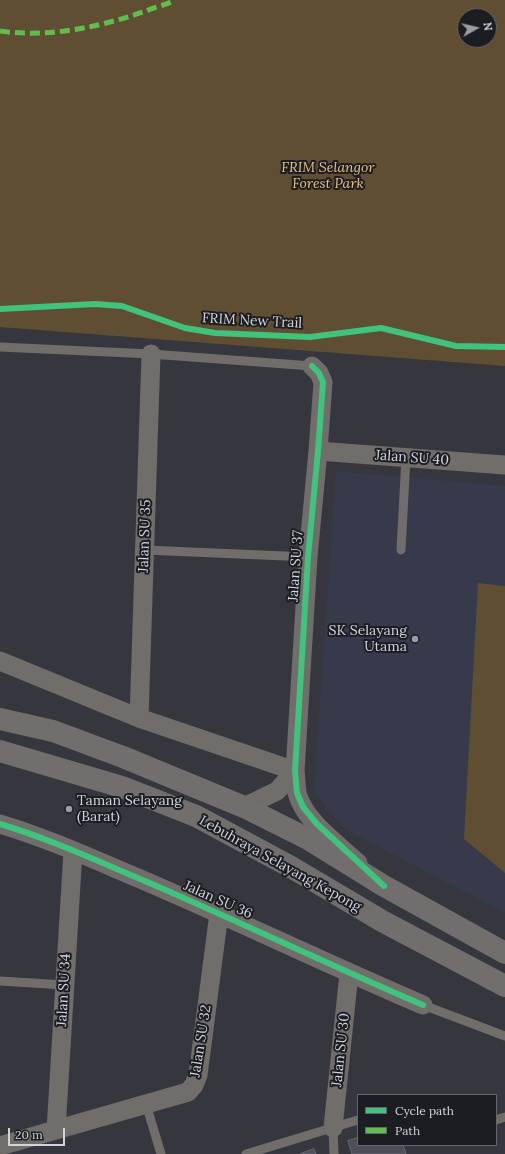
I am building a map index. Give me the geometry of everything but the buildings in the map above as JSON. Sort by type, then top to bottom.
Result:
[{"type":"main road","name":"Lebuhraya Selayang Kepong","points":[[0,719],[53,731],[123,757],[244,807],[308,839],[384,886],[505,953]]},
{"type":"main road","name":"Lebuhraya Selayang Kepong","points":[[0,751],[122,787],[196,816],[291,868],[382,921],[505,986]]},
{"type":"street","name":"Jalan SU 35","points":[[139,718],[151,354]]},
{"type":"street","name":"Jalan SU 37","points":[[312,366],[319,373],[323,382],[308,557],[295,771],[297,793],[303,807],[316,823],[384,886]]},
{"type":"street","name":"Jalan SU 40","points":[[318,451],[505,465]]},
{"type":"street","points":[[0,660],[139,718],[295,771],[277,790],[244,807]]},
{"type":"street","name":"Jalan SU 36","points":[[0,824],[73,851],[219,913],[349,973],[423,1005]]},
{"type":"street","name":"Jalan SU 34","points":[[56,1130],[73,851]]},
{"type":"street","name":"Jalan SU 32","points":[[0,1146],[188,1092],[198,1075],[219,913]]},
{"type":"street","name":"Jalan SU 30","points":[[333,1128],[349,973]]},
{"type":"lane","points":[[0,347],[151,354],[312,366]]},
{"type":"lane","points":[[401,550],[406,458]]},
{"type":"lane","points":[[145,550],[308,557]]},
{"type":"lane","points":[[0,981],[65,985]]},
{"type":"lane","points":[[423,1005],[505,1036]]},
{"type":"lane","points":[[146,1104],[161,1154]]},
{"type":"lane","points":[[246,1154],[357,1120]]},
{"type":"lane","points":[[333,1128],[334,1154]]},
{"type":"shaded area","name":"SK Selayang Utama","points":[[336,471],[505,486],[505,913],[345,829],[314,792]]},
{"type":"green space","name":"FRIM Selangor Forest Park","points":[[0,0],[505,0],[505,366],[0,327]]},
{"type":"green space","points":[[478,583],[505,586],[505,873],[464,839]]},
{"type":"marked path","points":[[0,31],[37,33],[74,30],[129,17],[175,0]]},
{"type":"cycle path","name":"FRIM New Trail","points":[[0,309],[95,304],[122,306],[185,328],[215,333],[310,337],[381,328],[456,346],[505,347]]},
{"type":"cycle path","points":[[312,366],[319,373],[323,382],[308,557],[295,771],[297,793],[303,807],[316,823],[384,886]]},
{"type":"cycle path","points":[[0,824],[87,856],[210,909],[351,974],[423,1005]]},
{"type":"place","name":"SK Selayang Utama","points":[[415,639]]},
{"type":"place","name":"Taman Selayang (Barat)","points":[[69,809]]}]
